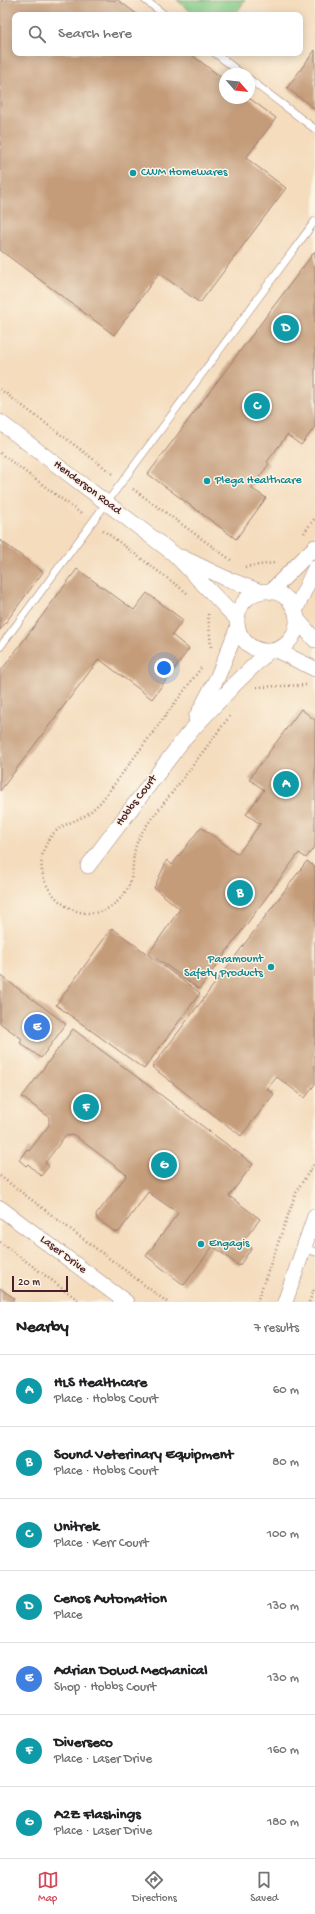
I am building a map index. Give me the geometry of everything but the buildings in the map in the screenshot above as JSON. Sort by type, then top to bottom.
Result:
[{"type":"street","name":"Henderson Road","points":[[0,422],[174,554],[237,624]]},
{"type":"street","points":[[315,547],[266,592],[251,596],[244,602],[239,611],[237,624],[249,644],[258,649],[273,651],[315,669]]},
{"type":"street","name":"Henderson Road","points":[[174,554],[225,578],[266,592]]},
{"type":"street","points":[[273,651],[288,642],[295,631],[296,615],[315,568]]},
{"type":"street","points":[[266,592],[285,597],[296,615],[315,640]]},
{"type":"street","name":"Hobbs Court","points":[[186,736],[218,676],[237,624]]},
{"type":"street","name":"Hobbs Court","points":[[88,866],[186,736],[236,683],[273,651]]},
{"type":"street","name":"Laser Drive","points":[[0,1208],[126,1302]]},
{"type":"street","points":[[285,1302],[310,1250],[315,1216]]},
{"type":"lane","points":[[145,0],[161,12]]},
{"type":"lane","points":[[218,56],[234,68]]},
{"type":"lane","points":[[255,84],[315,130]]},
{"type":"lane","points":[[0,647],[315,221]]},
{"type":"path","points":[[303,534],[315,518]]},
{"type":"path","points":[[240,568],[275,563]]},
{"type":"path","points":[[251,688],[310,684]]},
{"type":"path","points":[[257,1302],[297,1190],[315,1163]]},
{"type":"path","points":[[0,1176],[168,1302]]},
{"type":"path","points":[[0,1242],[81,1302]]},
{"type":"path","points":[[309,1302],[315,1287]]},
{"type":"green space","points":[[177,0],[245,0],[237,12],[191,12]]},
{"type":"place","name":"CWM Homewares","points":[[133,173]]},
{"type":"place","name":"Cenos Automation","points":[[286,328]]},
{"type":"place","name":"Unitrek","points":[[257,406]]},
{"type":"place","name":"Plega Healthcare","points":[[207,481]]},
{"type":"place","name":"HLS Healthcare","points":[[286,784]]},
{"type":"place","name":"Sound Veterinary Equipment","points":[[240,893]]},
{"type":"place","name":"Paramount Safety Products","points":[[271,967]]},
{"type":"place","name":"Adrian Dowd Mechanical","points":[[37,1027]]},
{"type":"place","name":"Diverseco","points":[[86,1107]]},
{"type":"place","name":"A2Z Flashings","points":[[164,1165]]},
{"type":"place","name":"Engagis","points":[[201,1244]]}]
